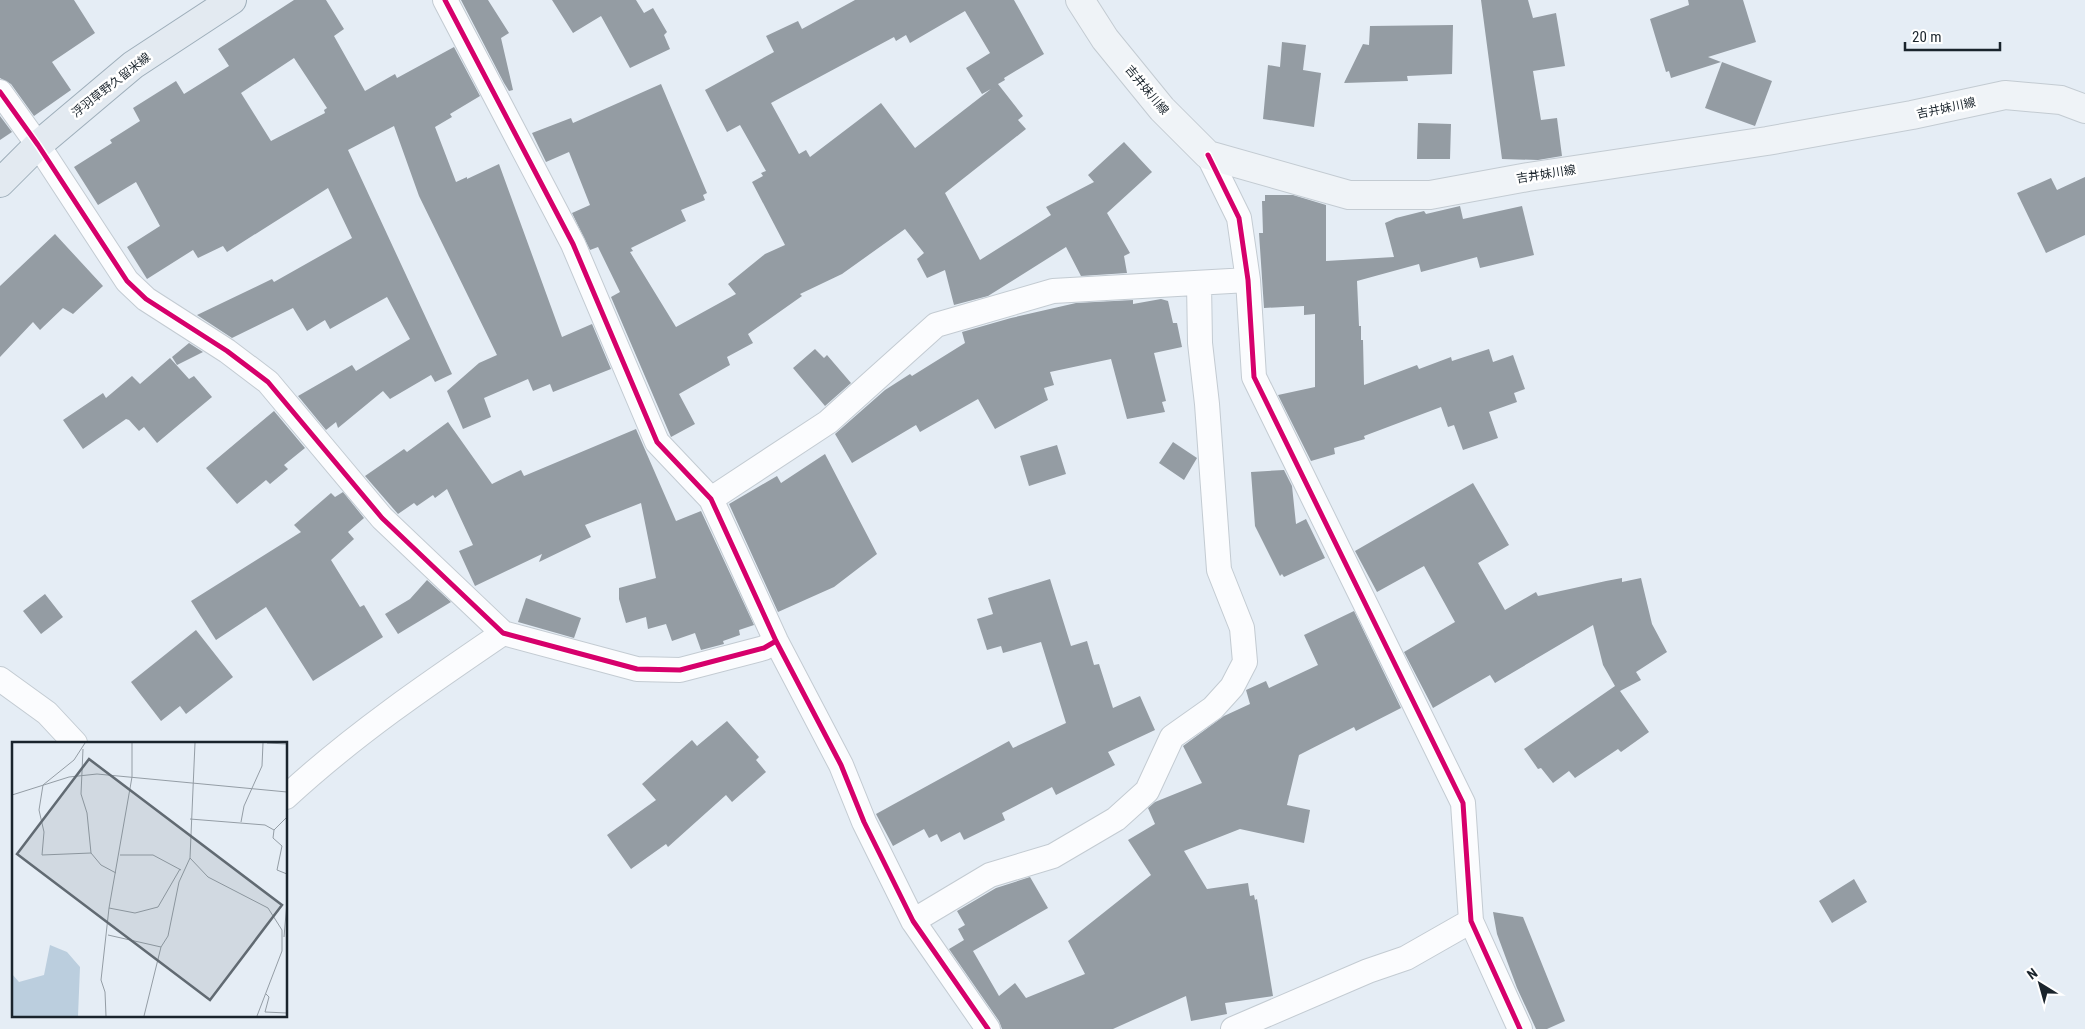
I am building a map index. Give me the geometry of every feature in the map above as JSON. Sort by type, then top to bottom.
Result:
[{"type":"main road","name":"浮羽草野久留米線","points":[[0,183],[38,144],[133,65],[232,0]]},
{"type":"main road","name":"吉井妹川線","points":[[1080,0],[1105,39],[1162,109],[1208,155],[1349,195],[1430,195],[1528,176],[1767,141],[1912,115],[2005,95],[2061,100],[2085,109]]},
{"type":"street","points":[[445,0],[573,244],[656,442],[711,499],[776,641],[842,765],[864,822],[912,921],[988,1029]]},
{"type":"street","points":[[0,92],[38,144],[127,281],[146,299],[226,351],[268,382],[382,518],[504,633],[628,667],[645,669],[680,670],[764,648],[776,641]]},
{"type":"street","points":[[1208,155],[1239,218],[1248,280],[1254,378],[1463,803],[1471,921],[1520,1029]]},
{"type":"street","points":[[711,499],[828,422],[936,325],[1053,291],[1248,280]]},
{"type":"street","points":[[912,921],[990,875],[1053,856],[1116,819],[1147,791],[1172,737],[1213,708],[1232,687],[1245,662],[1242,628],[1219,570],[1208,404],[1200,343],[1198,283]]},
{"type":"street","points":[[288,796],[317,769],[409,696],[504,633]]},
{"type":"street","points":[[0,679],[47,713],[74,742]]},
{"type":"street","points":[[1233,1029],[1368,971],[1406,958],[1471,921]]},
{"type":"building","points":[[0,0],[74,0],[95,33],[52,62],[71,90],[34,116],[11,84],[0,78]]},
{"type":"building","points":[[294,0],[326,0],[344,29],[334,36],[365,91],[395,74],[397,78],[454,47],[480,96],[450,114],[452,117],[435,127],[456,182],[499,164],[562,337],[592,324],[611,369],[553,392],[550,384],[533,391],[528,379],[484,398],[491,417],[463,429],[447,391],[479,363],[497,355],[419,196],[394,126],[348,150],[452,374],[435,382],[431,375],[390,399],[383,391],[338,428],[336,422],[326,430],[298,396],[352,365],[356,371],[410,339],[387,297],[330,329],[325,320],[307,331],[293,308],[232,338],[197,315],[272,279],[274,282],[352,238],[328,188],[227,252],[223,246],[198,258],[193,250],[147,279],[127,247],[160,226],[136,182],[98,205],[74,167],[112,143],[110,140],[140,121],[133,108],[176,81],[184,94],[229,66],[218,49]],"holes":[[[294,58],[327,108],[324,110],[325,113],[271,141],[241,93]]]},
{"type":"building","points":[[461,0],[488,0],[509,33],[501,38],[513,90],[509,91],[504,83]]},
{"type":"building","points":[[552,0],[636,0],[644,13],[653,8],[667,32],[664,35],[670,49],[630,68],[601,16],[573,33]]},
{"type":"building","points":[[855,0],[1014,0],[1044,54],[1004,78],[1005,80],[998,84],[1023,116],[1018,120],[1026,129],[945,193],[980,260],[1051,215],[1046,207],[1094,182],[1088,175],[1124,142],[1152,172],[1107,213],[1130,253],[1124,256],[1127,273],[1081,276],[1066,247],[988,296],[954,305],[945,270],[927,278],[917,259],[924,253],[905,229],[842,274],[800,294],[802,296],[748,334],[753,343],[727,357],[730,365],[679,394],[695,424],[671,437],[611,297],[620,292],[598,247],[590,250],[572,213],[590,205],[569,152],[546,162],[532,133],[571,118],[573,123],[661,84],[707,193],[703,195],[705,200],[681,210],[686,221],[631,248],[633,251],[630,252],[676,327],[736,294],[728,284],[765,254],[785,245],[752,182],[763,176],[761,173],[766,171],[740,125],[727,132],[705,90],[774,52],[766,36],[798,21],[802,29]],"holes":[[[965,11],[990,53],[966,68],[982,94],[991,89],[915,148],[881,103],[810,157],[806,150],[799,154],[771,103],[894,37],[896,41],[906,35],[910,43]]]},
{"type":"building","points":[[1481,0],[1528,0],[1533,18],[1556,13],[1565,66],[1533,71],[1541,120],[1557,118],[1562,156],[1538,160],[1502,159]]},
{"type":"building","points":[[1688,0],[1743,0],[1756,42],[1708,57],[1721,62],[1671,78],[1669,71],[1666,72],[1650,19],[1689,5]]},
{"type":"building","points":[[1453,25],[1452,74],[1407,76],[1408,81],[1344,83],[1363,44],[1369,45],[1370,26]]},
{"type":"building","points":[[1282,42],[1306,45],[1303,70],[1321,73],[1314,127],[1263,119],[1268,65],[1280,67]]},
{"type":"building","points":[[1722,62],[1772,81],[1755,126],[1705,108]]},
{"type":"building","points":[[0,116],[12,132],[0,140]]},
{"type":"building","points":[[1418,123],[1451,124],[1450,159],[1417,159]]},
{"type":"building","points":[[2085,177],[2085,235],[2046,253],[2017,193],[2051,178],[2057,190]]},
{"type":"building","points":[[1265,195],[1293,195],[1326,205],[1326,261],[1394,257],[1385,223],[1396,218],[1424,211],[1426,214],[1460,206],[1463,219],[1522,206],[1534,255],[1480,268],[1477,257],[1421,272],[1419,264],[1357,281],[1359,326],[1361,326],[1361,340],[1363,340],[1364,385],[1417,365],[1419,369],[1451,357],[1452,361],[1489,349],[1493,362],[1513,355],[1525,389],[1514,393],[1517,402],[1489,412],[1498,438],[1463,450],[1454,425],[1448,427],[1441,407],[1364,436],[1365,439],[1334,448],[1335,454],[1311,461],[1278,395],[1315,387],[1315,314],[1304,315],[1304,306],[1264,308],[1259,233],[1263,233],[1262,201],[1265,201]]},
{"type":"building","points":[[55,234],[103,286],[73,314],[63,308],[40,330],[33,322],[0,357],[0,286]]},
{"type":"building","points":[[1161,299],[1168,301],[1173,323],[1177,323],[1182,347],[1154,353],[1166,401],[1162,402],[1165,412],[1127,419],[1111,359],[1050,372],[1054,385],[1044,388],[1048,400],[995,429],[978,399],[920,432],[916,425],[852,463],[835,434],[885,390],[910,374],[912,376],[965,343],[962,332],[1076,303],[1133,300],[1133,304]]},
{"type":"building","points":[[189,343],[203,352],[177,365],[172,357]]},
{"type":"building","points":[[815,349],[824,358],[827,355],[851,383],[825,406],[793,368]]},
{"type":"building","points":[[170,358],[189,379],[194,376],[212,397],[157,443],[144,427],[139,431],[126,419],[83,449],[63,420],[103,393],[106,398],[132,376],[140,384]]},
{"type":"building","points":[[274,411],[305,448],[284,465],[288,469],[270,484],[266,480],[237,504],[206,468]]},
{"type":"building","points":[[448,422],[492,484],[521,470],[524,476],[636,429],[676,521],[701,511],[754,625],[739,630],[740,635],[723,641],[724,644],[701,650],[695,633],[672,641],[666,624],[648,629],[646,617],[626,623],[619,599],[619,588],[656,578],[641,503],[585,525],[591,537],[539,562],[542,554],[475,586],[459,551],[473,545],[447,489],[435,498],[433,495],[417,506],[414,503],[398,514],[365,476],[404,449],[407,452]]},
{"type":"building","points":[[1173,442],[1197,458],[1184,480],[1159,463]]},
{"type":"building","points":[[1057,445],[1066,474],[1029,486],[1020,456]]},
{"type":"building","points":[[825,454],[877,554],[834,587],[778,612],[729,504],[777,476],[781,483]]},
{"type":"building","points":[[1284,470],[1292,486],[1296,524],[1306,519],[1325,558],[1284,577],[1282,574],[1280,576],[1255,526],[1251,472]]},
{"type":"building","points":[[1473,483],[1509,545],[1478,563],[1505,610],[1536,592],[1538,596],[1622,578],[1622,582],[1641,578],[1652,624],[1667,652],[1636,672],[1641,680],[1620,691],[1649,732],[1621,752],[1618,749],[1575,778],[1569,771],[1553,783],[1541,768],[1538,769],[1524,749],[1615,686],[1603,665],[1593,625],[1495,683],[1490,675],[1433,708],[1404,652],[1455,622],[1424,566],[1377,592],[1355,551]]},
{"type":"building","points":[[343,492],[364,518],[348,532],[354,539],[331,560],[360,607],[364,605],[383,637],[313,681],[266,607],[216,640],[191,601],[301,532],[294,525],[331,493],[335,497]]},
{"type":"building","points":[[1050,579],[1071,646],[1087,641],[1094,665],[1099,664],[1113,708],[1140,696],[1155,730],[1108,752],[1115,765],[1056,795],[1052,787],[1002,813],[1005,820],[964,840],[960,832],[941,842],[937,834],[929,838],[924,829],[893,846],[876,814],[1009,741],[1013,748],[1066,723],[1041,642],[1003,653],[1001,646],[987,650],[977,619],[993,614],[988,598]]},
{"type":"building","points":[[427,580],[451,602],[398,634],[385,614],[410,599]]},
{"type":"building","points":[[45,594],[63,617],[41,634],[23,611]]},
{"type":"building","points":[[526,598],[581,618],[574,638],[518,622]]},
{"type":"building","points":[[1354,611],[1401,708],[1356,731],[1354,727],[1299,755],[1287,805],[1310,810],[1304,843],[1240,829],[1184,851],[1207,889],[1248,883],[1250,896],[1254,895],[1255,900],[1257,899],[1273,996],[1225,1003],[1227,1014],[1191,1021],[1186,996],[1113,1029],[1002,1029],[999,1021],[949,949],[964,940],[958,929],[965,925],[957,911],[996,888],[1030,877],[1048,908],[973,951],[999,996],[1015,983],[1026,998],[1085,974],[1068,941],[1151,875],[1128,840],[1155,824],[1148,808],[1155,802],[1202,783],[1183,746],[1224,716],[1250,704],[1246,690],[1266,681],[1269,688],[1318,665],[1304,635]]},
{"type":"building","points":[[196,630],[233,677],[186,714],[180,706],[161,721],[131,682]]},
{"type":"building","points":[[727,721],[759,757],[756,760],[766,772],[732,802],[726,795],[668,847],[666,844],[631,869],[607,835],[656,800],[642,784],[692,740],[697,746]]},
{"type":"building","points":[[1854,879],[1867,902],[1832,923],[1819,901]]},
{"type":"building","points":[[1493,912],[1523,917],[1565,1021],[1547,1029],[1536,1029],[1517,988],[1497,934]]},
{"type":"cycle path","points":[[445,0],[573,244],[657,442],[711,499],[776,641],[841,765],[864,822],[913,921],[988,1029]]},
{"type":"cycle path","points":[[0,92],[38,145],[127,281],[146,299],[227,351],[268,382],[382,518],[503,633],[637,669],[680,670],[764,648],[776,641]]},
{"type":"cycle path","points":[[1208,155],[1239,218],[1248,280],[1254,377],[1463,803],[1471,921],[1520,1029]]}]
